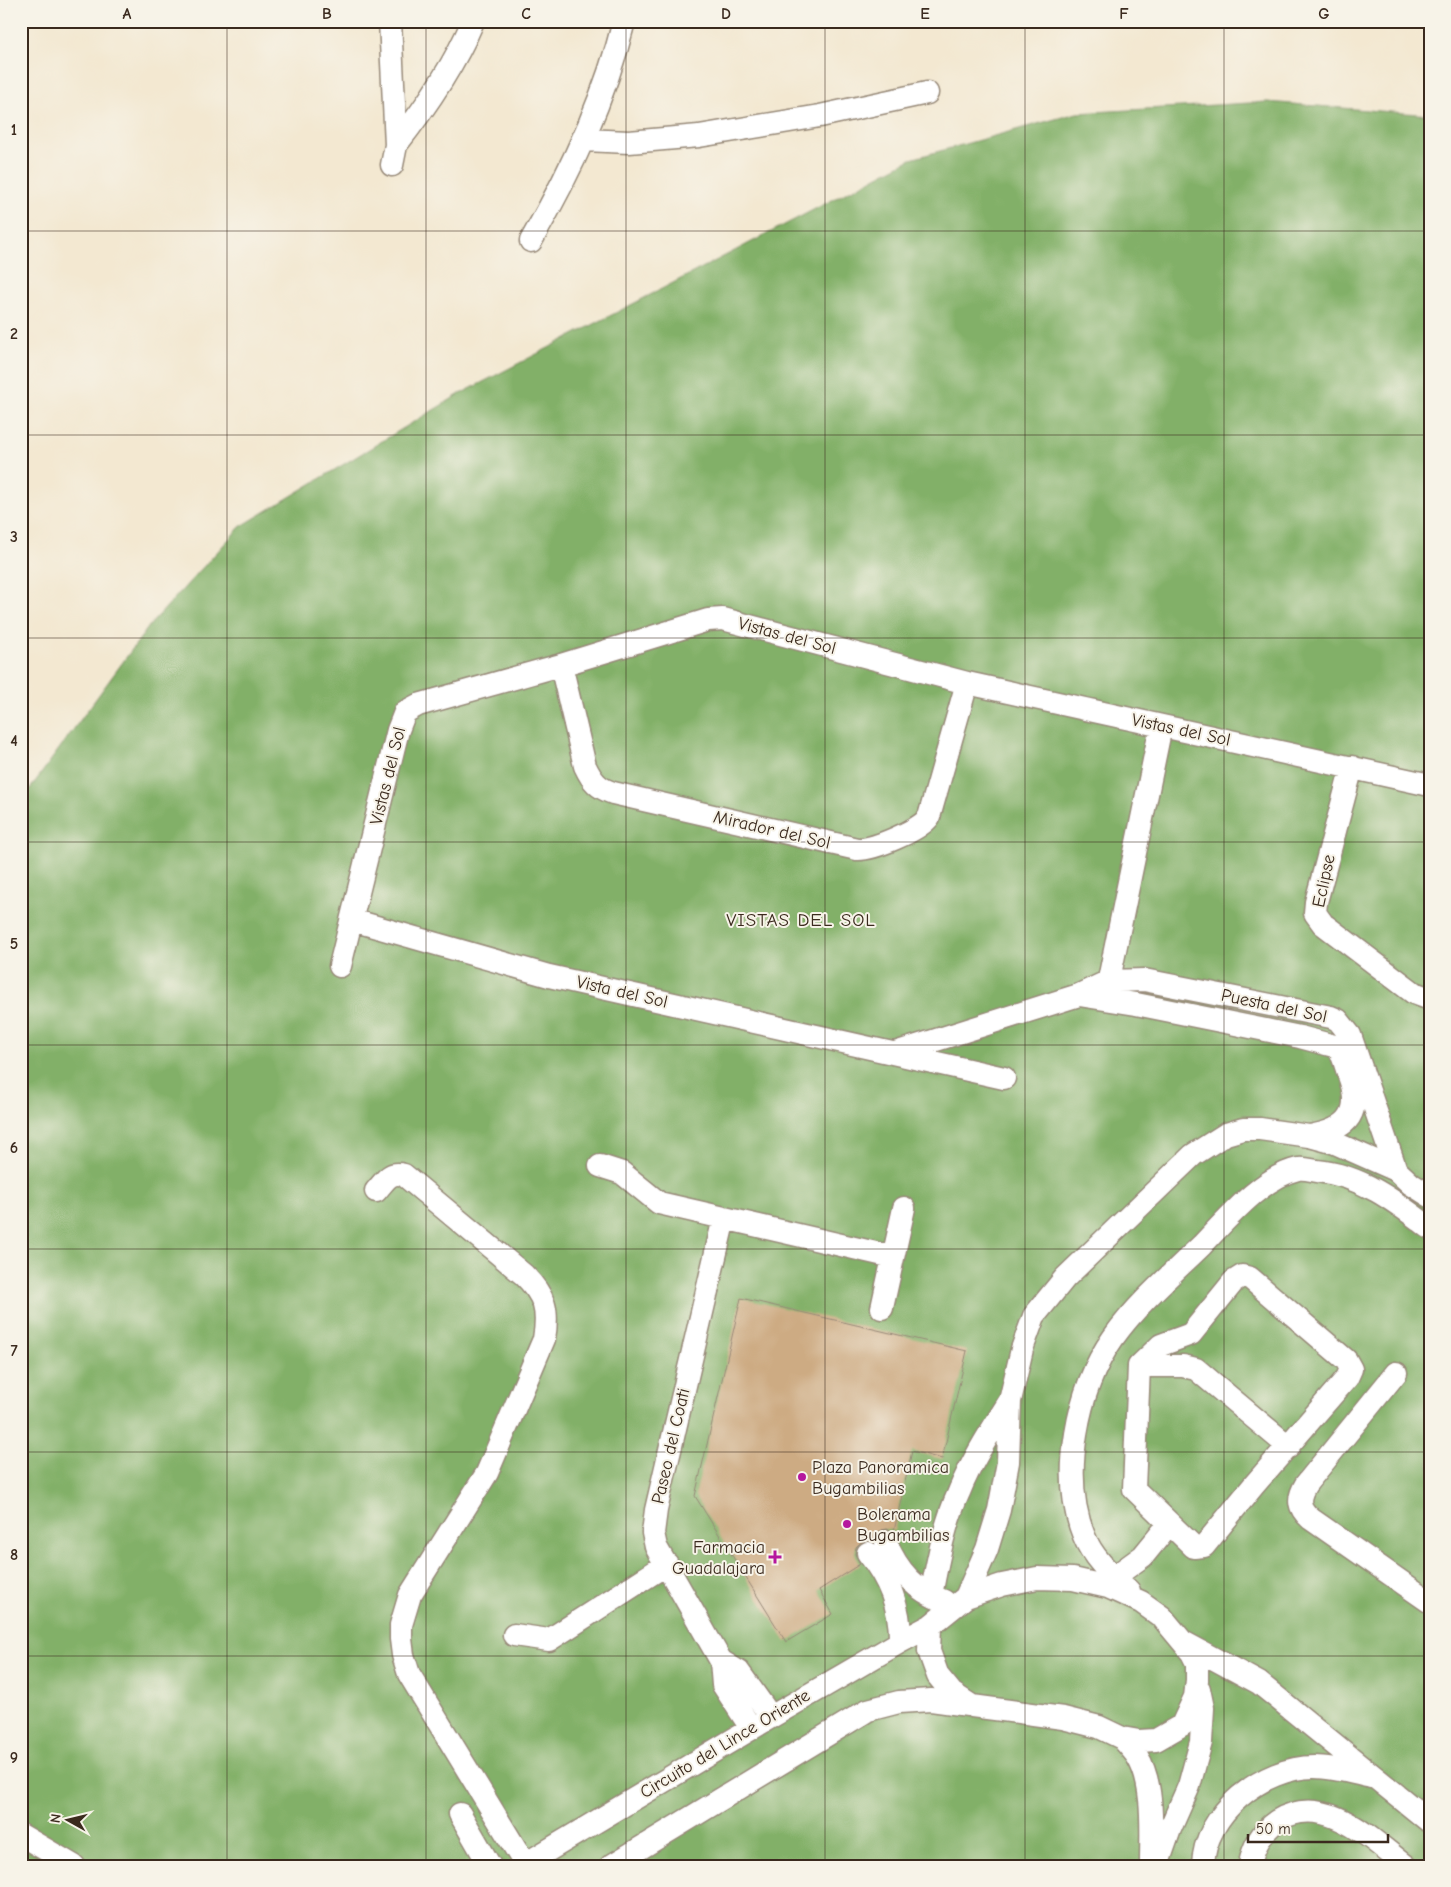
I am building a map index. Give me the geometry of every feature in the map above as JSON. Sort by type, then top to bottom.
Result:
[{"type":"street","points":[[390,21],[394,155],[442,80],[464,42],[473,21]]},
{"type":"street","points":[[531,241],[555,199],[584,140],[609,73],[624,21]]},
{"type":"street","points":[[584,140],[628,142],[699,136],[820,116],[927,93]]},
{"type":"street","name":"Vistas del Sol","points":[[340,966],[398,730],[405,712],[418,705],[561,665],[702,621],[718,618],[967,682],[1430,785]]},
{"type":"street","name":"Mirador del Sol","points":[[561,665],[586,766],[596,785],[613,793],[857,849],[872,847],[919,827],[929,816],[967,682]]},
{"type":"street","points":[[1107,989],[1161,726]]},
{"type":"street","name":"Eclipse","points":[[1352,768],[1316,902],[1315,913],[1322,924],[1414,993],[1430,999]]},
{"type":"street","name":"Vista del Sol","points":[[352,920],[549,976],[1004,1078]]},
{"type":"street","name":"Puesta del Sol","points":[[1107,989],[1144,980],[1338,1020],[1354,1095],[1351,1115],[1336,1129],[1328,1133],[1309,1136]]},
{"type":"street","name":"Vista del Sol","points":[[894,1053],[1080,995],[1107,989]]},
{"type":"street","name":"Puesta del Sol","points":[[1107,989],[1300,1037],[1344,1041]]},
{"type":"street","points":[[1300,1037],[1305,1012]]},
{"type":"street","name":"Puesta del Sol","points":[[1344,1041],[1396,1170]]},
{"type":"street","points":[[961,1601],[987,1549],[999,1510],[1008,1462],[1010,1401],[1022,1349],[1034,1316],[1065,1278],[1193,1155],[1226,1134],[1243,1130],[1260,1129],[1309,1136],[1334,1143],[1396,1170],[1411,1184],[1430,1196]]},
{"type":"street","points":[[600,1166],[622,1173],[659,1203],[893,1257]]},
{"type":"street","points":[[1140,1602],[1095,1556],[1084,1536],[1073,1482],[1080,1410],[1092,1374],[1114,1338],[1147,1300],[1245,1202],[1274,1179],[1300,1169],[1326,1172],[1363,1183],[1398,1203],[1430,1228]]},
{"type":"street","points":[[376,1191],[389,1176],[397,1173],[404,1175],[536,1286],[546,1311],[547,1323],[544,1339],[487,1473],[410,1596],[401,1625],[400,1639],[408,1674],[524,1865]]},
{"type":"street","points":[[882,1308],[904,1208]]},
{"type":"street","name":"Paseo del Coati","points":[[724,1218],[656,1510],[653,1533],[656,1547],[721,1661],[723,1685],[751,1728]]},
{"type":"street","points":[[1242,1276],[1250,1278],[1346,1360],[1351,1369],[1347,1378],[1289,1446],[1204,1546],[1194,1547],[1168,1524],[1139,1494],[1134,1485],[1140,1366],[1161,1345],[1191,1334],[1238,1278],[1242,1276]]},
{"type":"street","points":[[1140,1366],[1182,1366],[1196,1369],[1289,1446]]},
{"type":"street","points":[[1396,1372],[1306,1484],[1301,1492],[1299,1503],[1304,1514],[1311,1520],[1430,1602]]},
{"type":"street","points":[[931,1595],[941,1543],[958,1492],[982,1445],[1010,1401]]},
{"type":"street","points":[[1114,1577],[1143,1556],[1168,1524]]},
{"type":"street","points":[[611,1866],[868,1710],[899,1702],[931,1700],[1063,1718],[1099,1727],[1122,1738],[1138,1741],[1156,1740],[1182,1725],[1195,1697],[1197,1663],[1185,1644],[1162,1617],[1140,1602],[1108,1587],[1073,1579],[1037,1578],[1002,1584],[961,1601],[931,1595],[912,1583],[900,1571],[892,1558],[877,1548],[881,1570],[892,1591],[899,1614],[900,1642]]},
{"type":"street","points":[[514,1635],[549,1640],[667,1564]]},
{"type":"street","name":"Circuito del Lince Oriente","points":[[524,1865],[771,1716],[930,1626],[961,1601]]},
{"type":"street","points":[[930,1626],[929,1651],[938,1676],[952,1693],[972,1706]]},
{"type":"street","points":[[1185,1644],[1260,1684],[1430,1822]]},
{"type":"street","name":"Paseo del Coati","points":[[721,1661],[739,1672],[771,1716]]},
{"type":"street","points":[[1157,1866],[1170,1829],[1189,1786],[1201,1742],[1203,1708],[1197,1680]]},
{"type":"street","points":[[1122,1738],[1138,1758],[1147,1780],[1151,1816],[1151,1866]]},
{"type":"street","points":[[1203,1866],[1206,1843],[1226,1810],[1241,1793],[1262,1780],[1313,1767],[1342,1770],[1377,1779]]},
{"type":"street","points":[[1250,1866],[1251,1856],[1259,1839],[1272,1825],[1284,1817],[1302,1811],[1317,1811],[1340,1818],[1406,1866]]},
{"type":"street","points":[[460,1814],[490,1866]]},
{"type":"street","points":[[21,1835],[74,1866]]},
{"type":"green space","points":[[1267,102],[1430,115],[1430,1866],[21,1866],[21,801],[150,625],[240,527],[460,394],[911,159],[1077,113]]},
{"type":"building","name":"Plaza Panoramica Bugambilias","points":[[741,1298],[967,1351],[942,1459],[912,1451],[894,1531],[881,1530],[876,1534],[873,1541],[866,1540],[856,1547],[855,1554],[860,1564],[819,1590],[833,1614],[786,1642],[695,1496]]},
{"type":"place","name":"Plaza Panoramica Bugambilias","points":[[802,1477]]},
{"type":"place","name":"Bolerama Bugambilias","points":[[847,1524]]},
{"type":"place","name":"Farmacia Guadalajara","points":[[775,1557]]},
{"type":"district","name":"VISTAS DEL SOL","points":[[801,920]]}]
